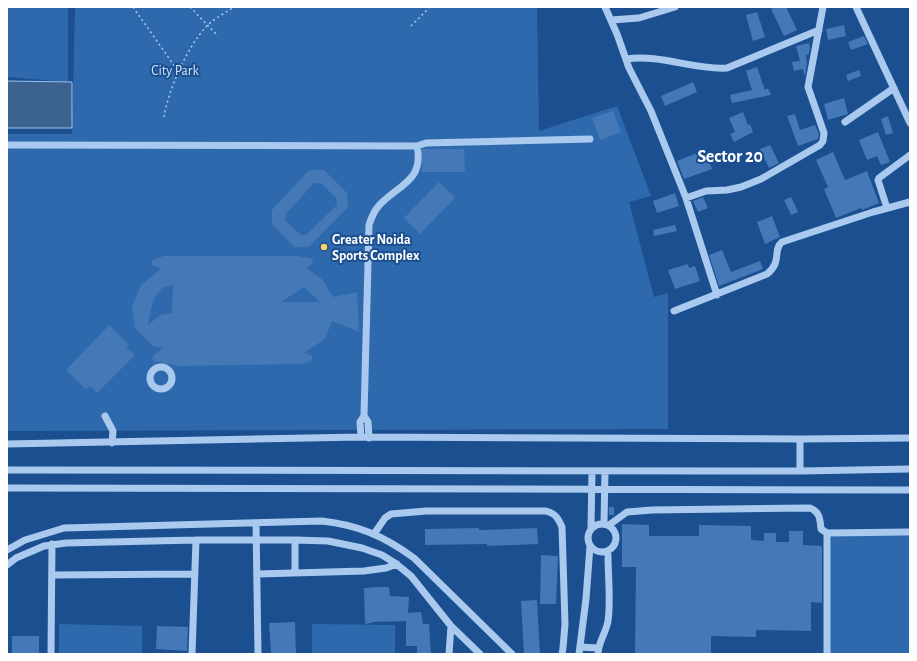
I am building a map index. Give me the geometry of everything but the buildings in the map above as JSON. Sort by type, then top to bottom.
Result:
[{"type":"street","points":[[605,7],[637,84],[651,111],[686,198],[717,295]]},
{"type":"street","points":[[611,20],[639,18],[675,7]]},
{"type":"street","points":[[686,198],[706,191],[727,190],[740,187],[761,179],[820,145],[824,141],[824,133],[808,87],[824,7]]},
{"type":"street","points":[[856,7],[910,123]]},
{"type":"street","points":[[626,59],[656,58],[716,68],[727,68],[819,30]]},
{"type":"street","points":[[845,122],[894,88]]},
{"type":"street","points":[[7,145],[417,146],[426,143],[590,139]]},
{"type":"street","points":[[361,438],[360,422],[364,416],[369,225],[378,207],[407,183],[416,170],[419,158],[417,146]]},
{"type":"street","points":[[887,208],[878,180],[910,155]]},
{"type":"street","points":[[674,311],[767,274],[773,270],[776,263],[778,247],[782,242],[910,202]]},
{"type":"street","points":[[105,416],[113,432],[112,443]]},
{"type":"street","points":[[364,416],[368,422],[369,438]]},
{"type":"street","points":[[7,444],[361,438],[910,438]]},
{"type":"street","points":[[800,439],[800,471]]},
{"type":"street","points":[[7,470],[800,471],[910,469]]},
{"type":"street","points":[[592,471],[591,528],[587,537],[590,546],[586,599],[579,650],[598,651],[607,629],[609,616],[608,555],[606,552]]},
{"type":"street","points":[[605,471],[604,489],[606,524]]},
{"type":"street","points":[[7,488],[910,490]]},
{"type":"street","points":[[591,528],[595,525],[606,524],[627,512],[646,510],[810,508],[819,514],[821,529],[827,533],[910,532]]},
{"type":"street","points":[[374,534],[385,518],[391,514],[426,511],[546,511],[552,513],[557,517],[562,527],[565,624],[562,654]]},
{"type":"street","points":[[7,550],[25,540],[64,528],[322,521],[342,524],[374,534],[400,548],[414,558],[512,654]]},
{"type":"street","points":[[256,523],[258,574],[258,654]]},
{"type":"street","points":[[590,546],[597,552],[606,552],[614,546],[616,537],[612,528],[606,524]]},
{"type":"street","points":[[827,533],[827,654]]},
{"type":"street","points":[[192,654],[196,540]]},
{"type":"street","points":[[7,565],[16,558],[52,544],[196,540],[328,541],[362,548],[382,555],[397,564],[411,576],[451,626],[480,654]]},
{"type":"street","points":[[295,540],[295,573]]},
{"type":"street","points":[[52,544],[52,654]]},
{"type":"street","points":[[258,574],[371,571],[397,564]]},
{"type":"street","points":[[52,575],[195,574]]},
{"type":"street","points":[[449,654],[451,626]]},
{"type":"path","points":[[133,7],[179,72]]},
{"type":"path","points":[[190,7],[218,36]]},
{"type":"path","points":[[164,117],[166,106],[179,72],[194,43],[208,26],[234,7]]},
{"type":"path","points":[[411,26],[430,7]]},
{"type":"green space","points":[[7,7],[68,7],[68,82],[7,77]]},
{"type":"green space","name":"Greater Noida Sports Complex","points":[[75,7],[537,7],[539,131],[617,106],[651,196],[629,202],[654,297],[668,293],[668,429],[7,431],[7,134],[72,134]]},
{"type":"green space","points":[[830,536],[910,536],[910,654],[830,654]]},
{"type":"green space","points":[[59,624],[142,626],[142,654],[59,654]]},
{"type":"green space","points":[[312,624],[395,625],[395,654],[312,654]]},
{"type":"shaded area","points":[[7,81],[72,82],[72,128],[7,128]]},
{"type":"place","name":"Greater Noida Sports Complex","points":[[324,247]]},
{"type":"district","name":"Sector 20","points":[[730,156]]},
{"type":"park label","name":"City Park","points":[[175,70]]}]
